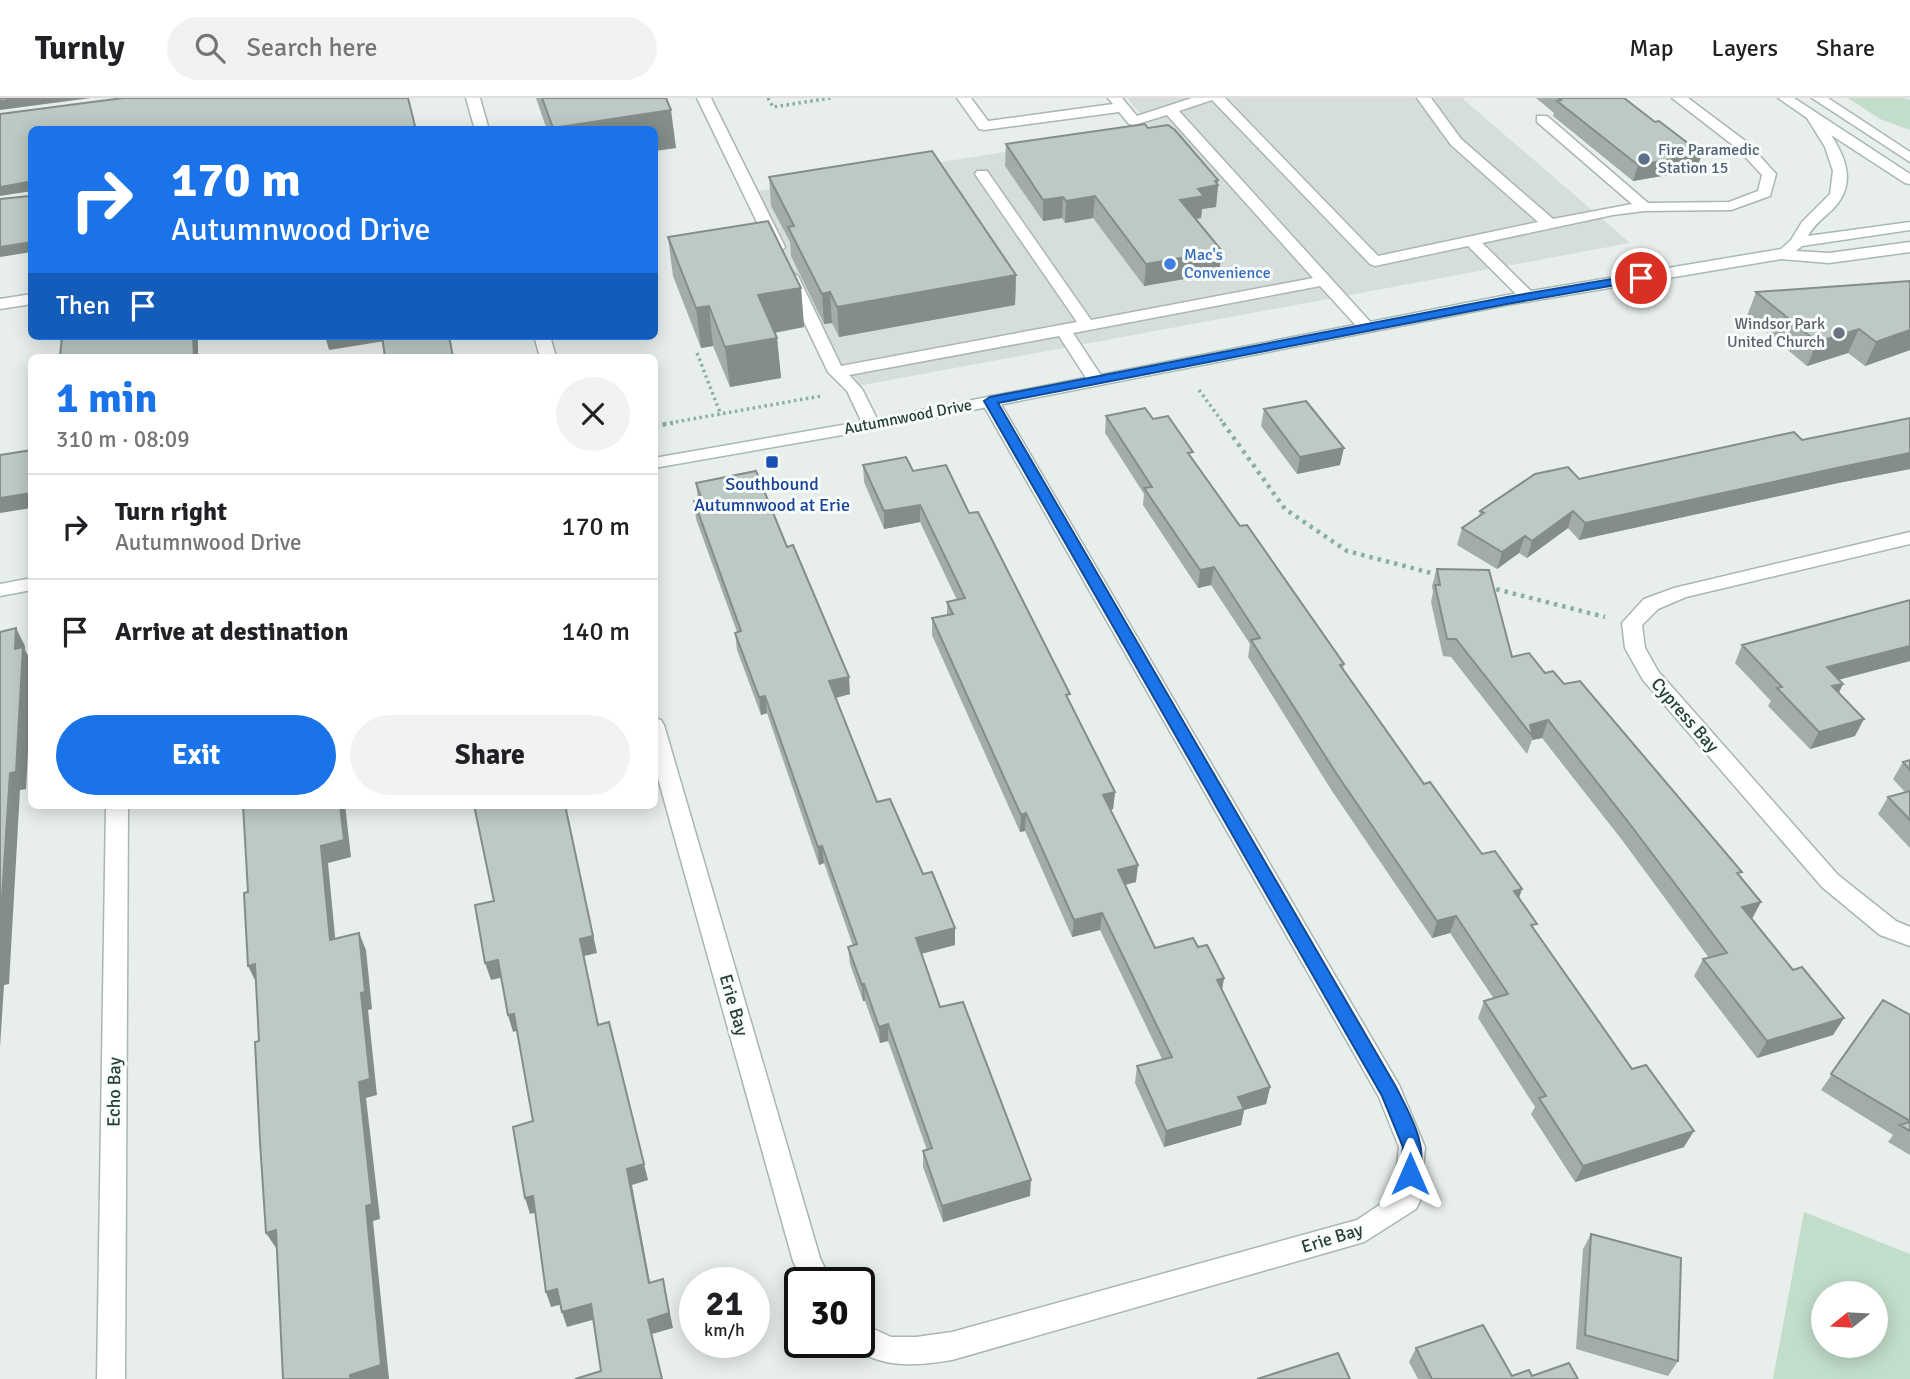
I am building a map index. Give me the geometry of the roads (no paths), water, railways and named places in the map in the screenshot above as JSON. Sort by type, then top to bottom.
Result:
[{"type":"street","points":[[473,98],[481,126]]},
{"type":"street","points":[[704,98],[836,372],[854,389],[872,425]]},
{"type":"street","points":[[964,98],[984,126],[1119,102],[1134,121],[1206,98]]},
{"type":"street","points":[[1217,98],[1375,261],[1548,223],[1644,207],[1731,206],[1765,193],[1769,174],[1743,146],[1679,98]]},
{"type":"street","points":[[1424,98],[1456,142],[1548,223]]},
{"type":"street","points":[[1785,98],[1910,180]]},
{"type":"street","points":[[1819,98],[1910,158]]},
{"type":"street","points":[[1171,111],[1367,328]]},
{"type":"street","points":[[1798,242],[1804,225],[1831,203],[1838,191],[1840,177],[1839,155],[1812,116]]},
{"type":"street","points":[[1542,119],[1644,207]]},
{"type":"street","points":[[1886,143],[1910,151]]},
{"type":"street","points":[[982,174],[1087,325]]},
{"type":"street","name":"Autumnwood Drive","points":[[1781,254],[1798,242],[1910,226]]},
{"type":"street","points":[[1471,241],[1528,297]]},
{"type":"street","name":"Autumnwood Drive","points":[[658,462],[872,425],[1528,297],[1781,254],[1829,258],[1910,247]]},
{"type":"street","points":[[1869,253],[1910,257]]},
{"type":"street","points":[[836,372],[1325,280]]},
{"type":"street","points":[[0,304],[28,300]]},
{"type":"street","points":[[1063,330],[1096,380]]},
{"type":"street","name":"Erie Bay","points":[[875,1346],[907,1353],[952,1346],[1364,1230],[1407,1201],[1412,1147],[1390,1093],[990,401]]},
{"type":"street","name":"Cypress Bay","points":[[1910,538],[1681,592],[1651,604],[1632,623],[1635,648],[1650,675],[1830,881],[1888,928],[1910,937]]},
{"type":"street","points":[[0,590],[28,585]]},
{"type":"street","name":"Erie Bay","points":[[658,739],[810,1267]]},
{"type":"street","name":"Echo Bay","points":[[111,1379],[117,809]]},
{"type":"place","name":"Fire Paramedic Station 15","points":[[1644,159]]},
{"type":"place","name":"Mac's Convenience","points":[[1170,264]]},
{"type":"place","name":"Windsor Park United Church","points":[[1839,333]]},
{"type":"place","name":"Southbound Autumnwood at Erie","points":[[772,462]]}]
